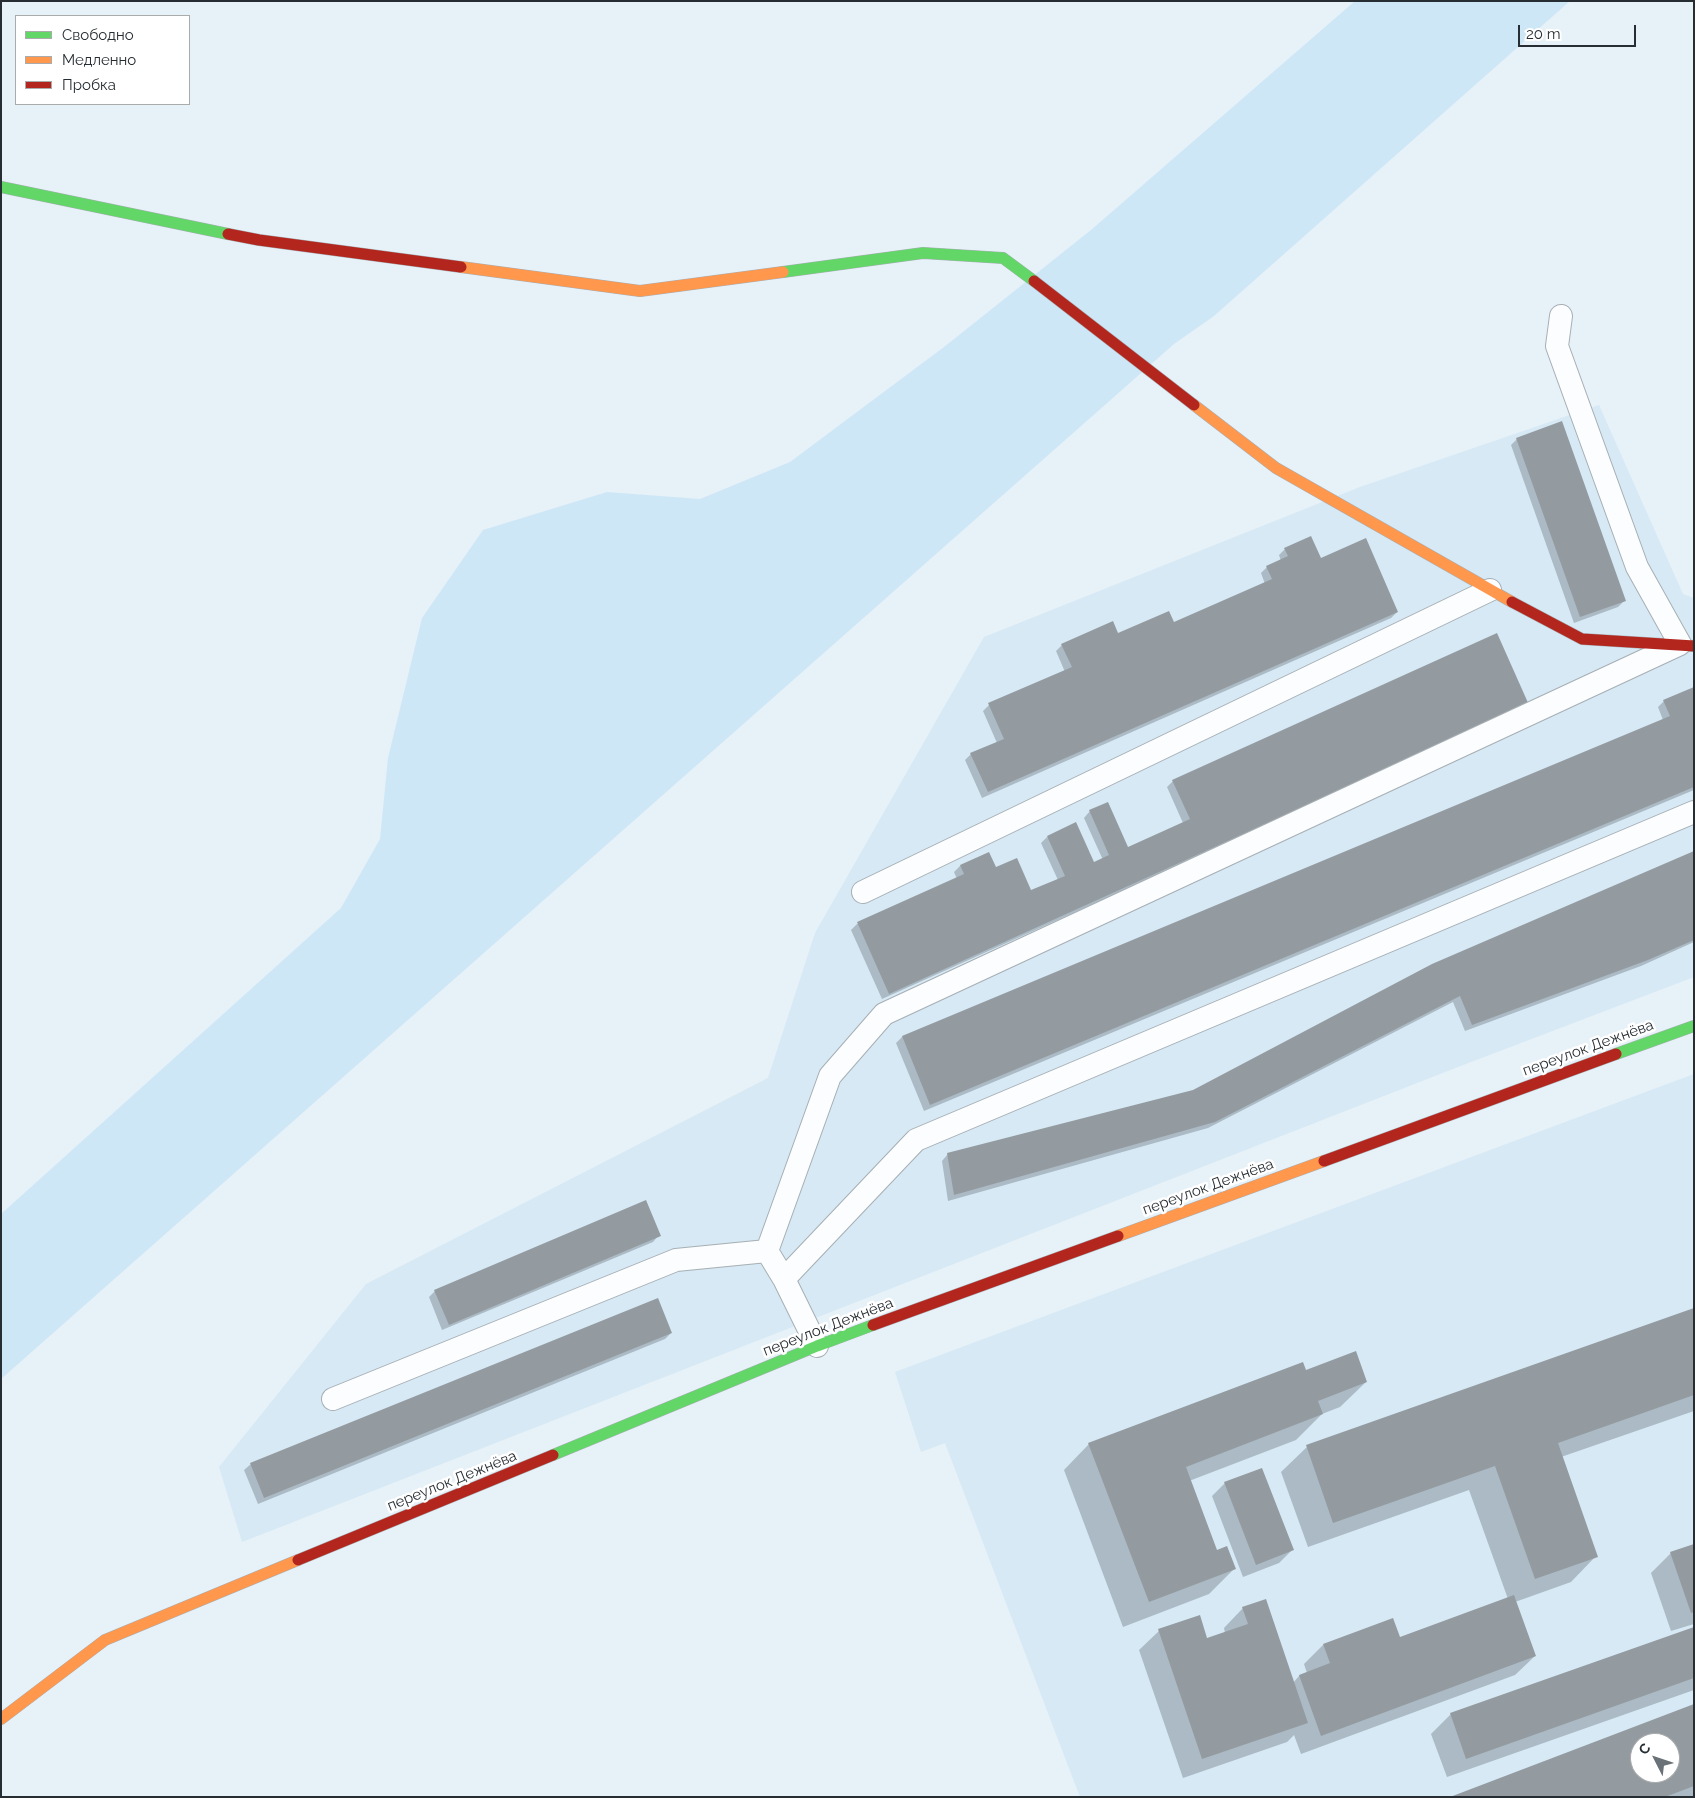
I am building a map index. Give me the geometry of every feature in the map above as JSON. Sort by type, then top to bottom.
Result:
[{"type":"street","points":[[1,187],[259,240],[640,291],[923,253],[1003,258],[1276,468],[1490,590],[1582,639],[1687,645]]},
{"type":"street","name":"переулок Дежнёва","points":[[1,1718],[105,1640],[817,1346],[1694,1026]]},
{"type":"lane","points":[[767,1251],[830,1076],[884,1014],[1687,645],[1636,567],[1557,346],[1561,316]]},
{"type":"lane","points":[[863,892],[1490,590]]},
{"type":"lane","points":[[784,1278],[916,1140],[1694,812]]},
{"type":"lane","points":[[767,1251],[784,1278],[817,1346]]},
{"type":"lane","points":[[333,1399],[676,1260],[767,1251]]},
{"type":"shaded area","points":[[1355,1],[1570,1],[1214,316],[1174,344],[1,1379],[1,1214],[341,908],[380,839],[388,758],[422,618],[483,530],[607,492],[700,499],[790,462],[944,347],[1091,230]]},
{"type":"shaded area","points":[[1599,405],[1683,594],[1694,598],[1694,977],[1458,1067],[242,1542],[219,1467],[366,1284],[768,1078],[815,933],[984,637],[1360,487]]},
{"type":"shaded area","points":[[1694,1074],[1694,1797],[1080,1797],[945,1443],[921,1452],[895,1372]]},
{"type":"building","points":[[1562,421],[1626,601],[1580,617],[1516,438]]},
{"type":"building","points":[[1311,536],[1321,558],[1366,538],[1398,612],[988,792],[970,753],[1004,739],[988,703],[1072,667],[1061,644],[1113,621],[1118,633],[1169,611],[1174,622],[1272,579],[1266,566],[1288,556],[1284,548]]},
{"type":"building","points":[[1497,633],[1529,705],[889,994],[857,922],[964,874],[960,865],[989,852],[996,867],[1017,858],[1031,890],[1065,876],[1047,836],[1076,822],[1094,862],[1109,855],[1089,810],[1108,802],[1128,847],[1190,819],[1172,780]]},
{"type":"building","points":[[1694,687],[1694,787],[930,1105],[902,1036],[1670,716],[1663,700]]},
{"type":"building","points":[[1694,851],[1694,940],[1648,960],[1472,1025],[1460,996],[1215,1122],[954,1195],[947,1153],[1193,1090],[1432,964]]},
{"type":"building","points":[[646,1200],[661,1236],[449,1325],[434,1290]]},
{"type":"building","points":[[658,1298],[672,1333],[264,1498],[250,1463]]},
{"type":"building","points":[[1694,1308],[1694,1395],[1558,1443],[1598,1557],[1535,1579],[1495,1466],[1333,1523],[1306,1445]]},
{"type":"building","points":[[1356,1351],[1367,1382],[1318,1401],[1323,1414],[1186,1467],[1217,1550],[1227,1546],[1236,1569],[1149,1602],[1088,1443],[1303,1362],[1306,1370]]},
{"type":"building","points":[[1262,1468],[1294,1550],[1256,1565],[1224,1482]]},
{"type":"building","points":[[1694,1544],[1694,1612],[1691,1613],[1670,1552]]},
{"type":"building","points":[[1514,1595],[1536,1656],[1321,1736],[1299,1675],[1330,1663],[1323,1644],[1393,1618],[1400,1637]]},
{"type":"building","points":[[1266,1599],[1308,1723],[1202,1759],[1158,1629],[1200,1615],[1207,1638],[1248,1624],[1242,1607]]},
{"type":"building","points":[[1694,1627],[1694,1678],[1466,1759],[1450,1713]]},
{"type":"building","points":[[1694,1704],[1694,1786],[1665,1797],[1450,1797]]},
{"type":"traffic: fast","points":[[1,187],[228,234]]},
{"type":"traffic: fast","points":[[783,272],[923,253],[1003,258],[1034,281]]},
{"type":"traffic: fast","points":[[1616,1054],[1694,1026]]},
{"type":"traffic: fast","points":[[553,1455],[817,1346],[873,1325]]},
{"type":"traffic: slow","points":[[461,267],[640,291],[783,272]]},
{"type":"traffic: slow","points":[[1194,405],[1276,468],[1512,602]]},
{"type":"traffic: slow","points":[[1118,1236],[1324,1161]]},
{"type":"traffic: slow","points":[[1,1719],[105,1640],[298,1560]]},
{"type":"traffic: jam","points":[[228,234],[259,240],[461,267]]},
{"type":"traffic: jam","points":[[1034,281],[1194,405]]},
{"type":"traffic: jam","points":[[1512,602],[1582,639],[1694,646]]},
{"type":"traffic: jam","points":[[1324,1161],[1616,1054]]},
{"type":"traffic: jam","points":[[873,1325],[1118,1236]]},
{"type":"traffic: jam","points":[[298,1560],[553,1455]]}]
